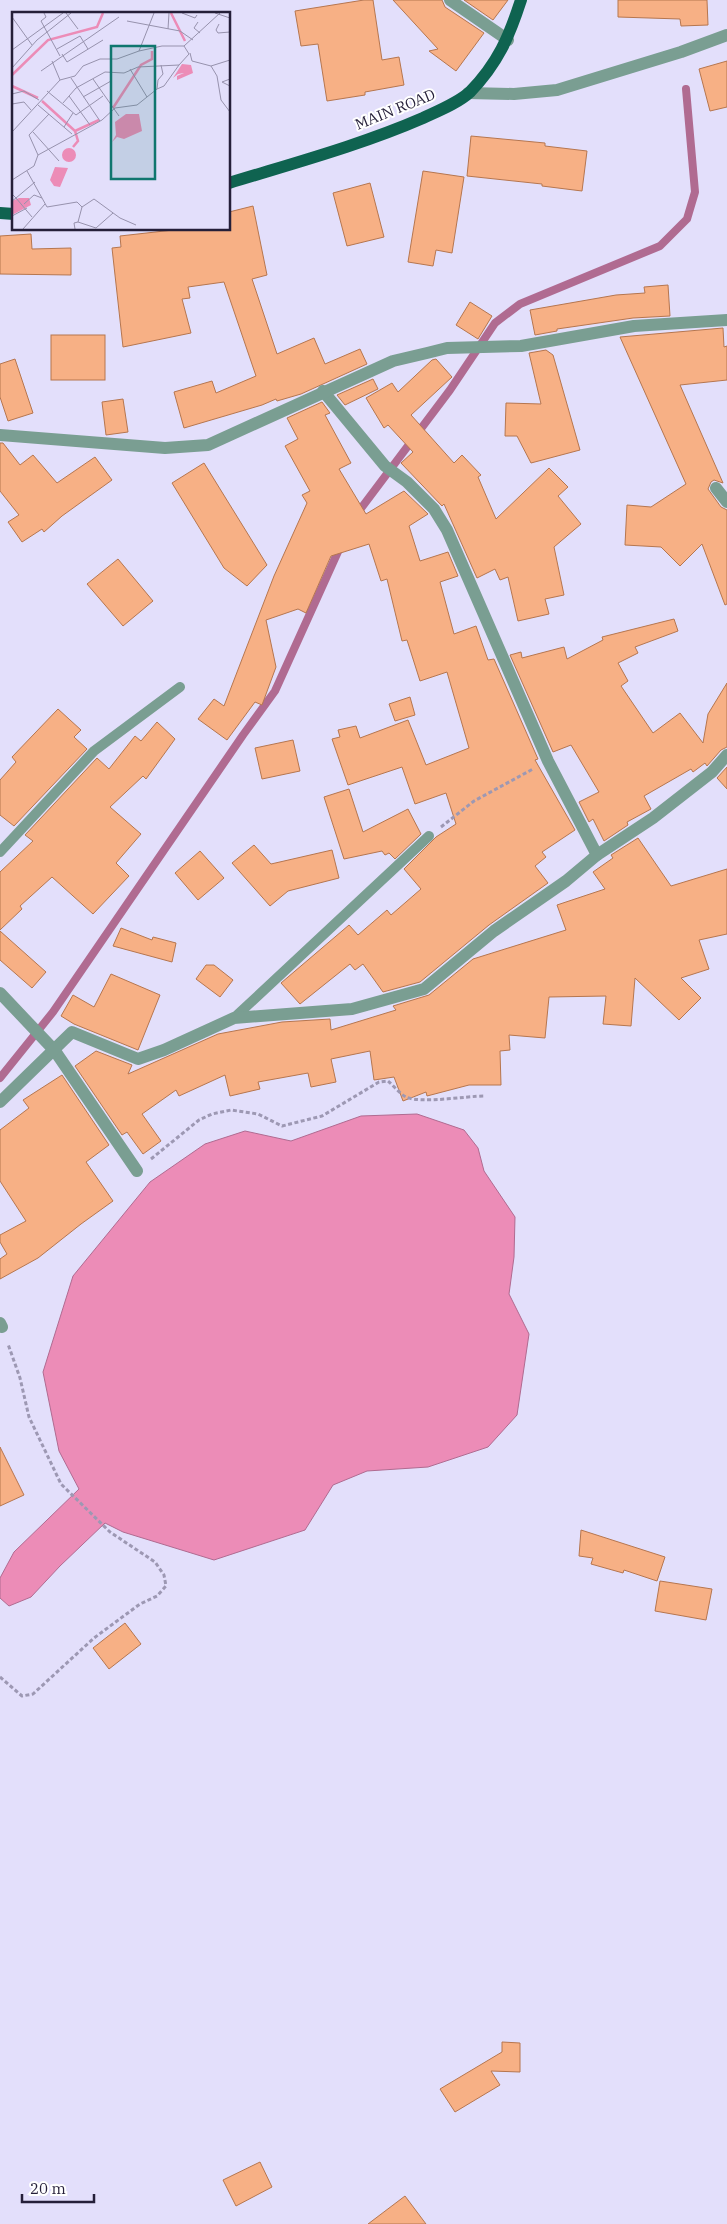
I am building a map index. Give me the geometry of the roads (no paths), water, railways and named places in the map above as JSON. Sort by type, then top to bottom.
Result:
[{"type":"main road","name":"MAIN ROAD","points":[[230,183],[388,133],[436,112],[468,94],[491,67],[508,40],[521,0]]},
{"type":"street","points":[[450,0],[508,40]]},
{"type":"street","points":[[468,94],[514,94],[557,90],[681,52],[727,35]]},
{"type":"street","points":[[0,435],[165,448],[208,445],[393,361],[448,348],[470,347],[485,349],[522,346],[634,326],[727,320]]},
{"type":"street","points":[[323,392],[385,466],[398,475],[434,509],[447,530],[548,761],[597,854]]},
{"type":"street","points":[[716,488],[727,502]]},
{"type":"street","points":[[0,1102],[55,1051],[72,1032],[138,1058],[164,1050],[234,1018],[352,1009],[424,990],[494,931],[566,881],[597,854],[653,818],[712,772],[727,755]]},
{"type":"street","points":[[0,993],[55,1051],[137,1171]]},
{"type":"lane","points":[[0,852],[94,751],[180,688]]},
{"type":"lane","points":[[234,1018],[428,836]]},
{"type":"waterway","points":[[356,515],[450,390],[495,323],[520,304],[660,246],[687,219],[695,192],[686,89]]},
{"type":"waterway","points":[[0,1078],[53,1012],[275,691],[341,545]]}]
